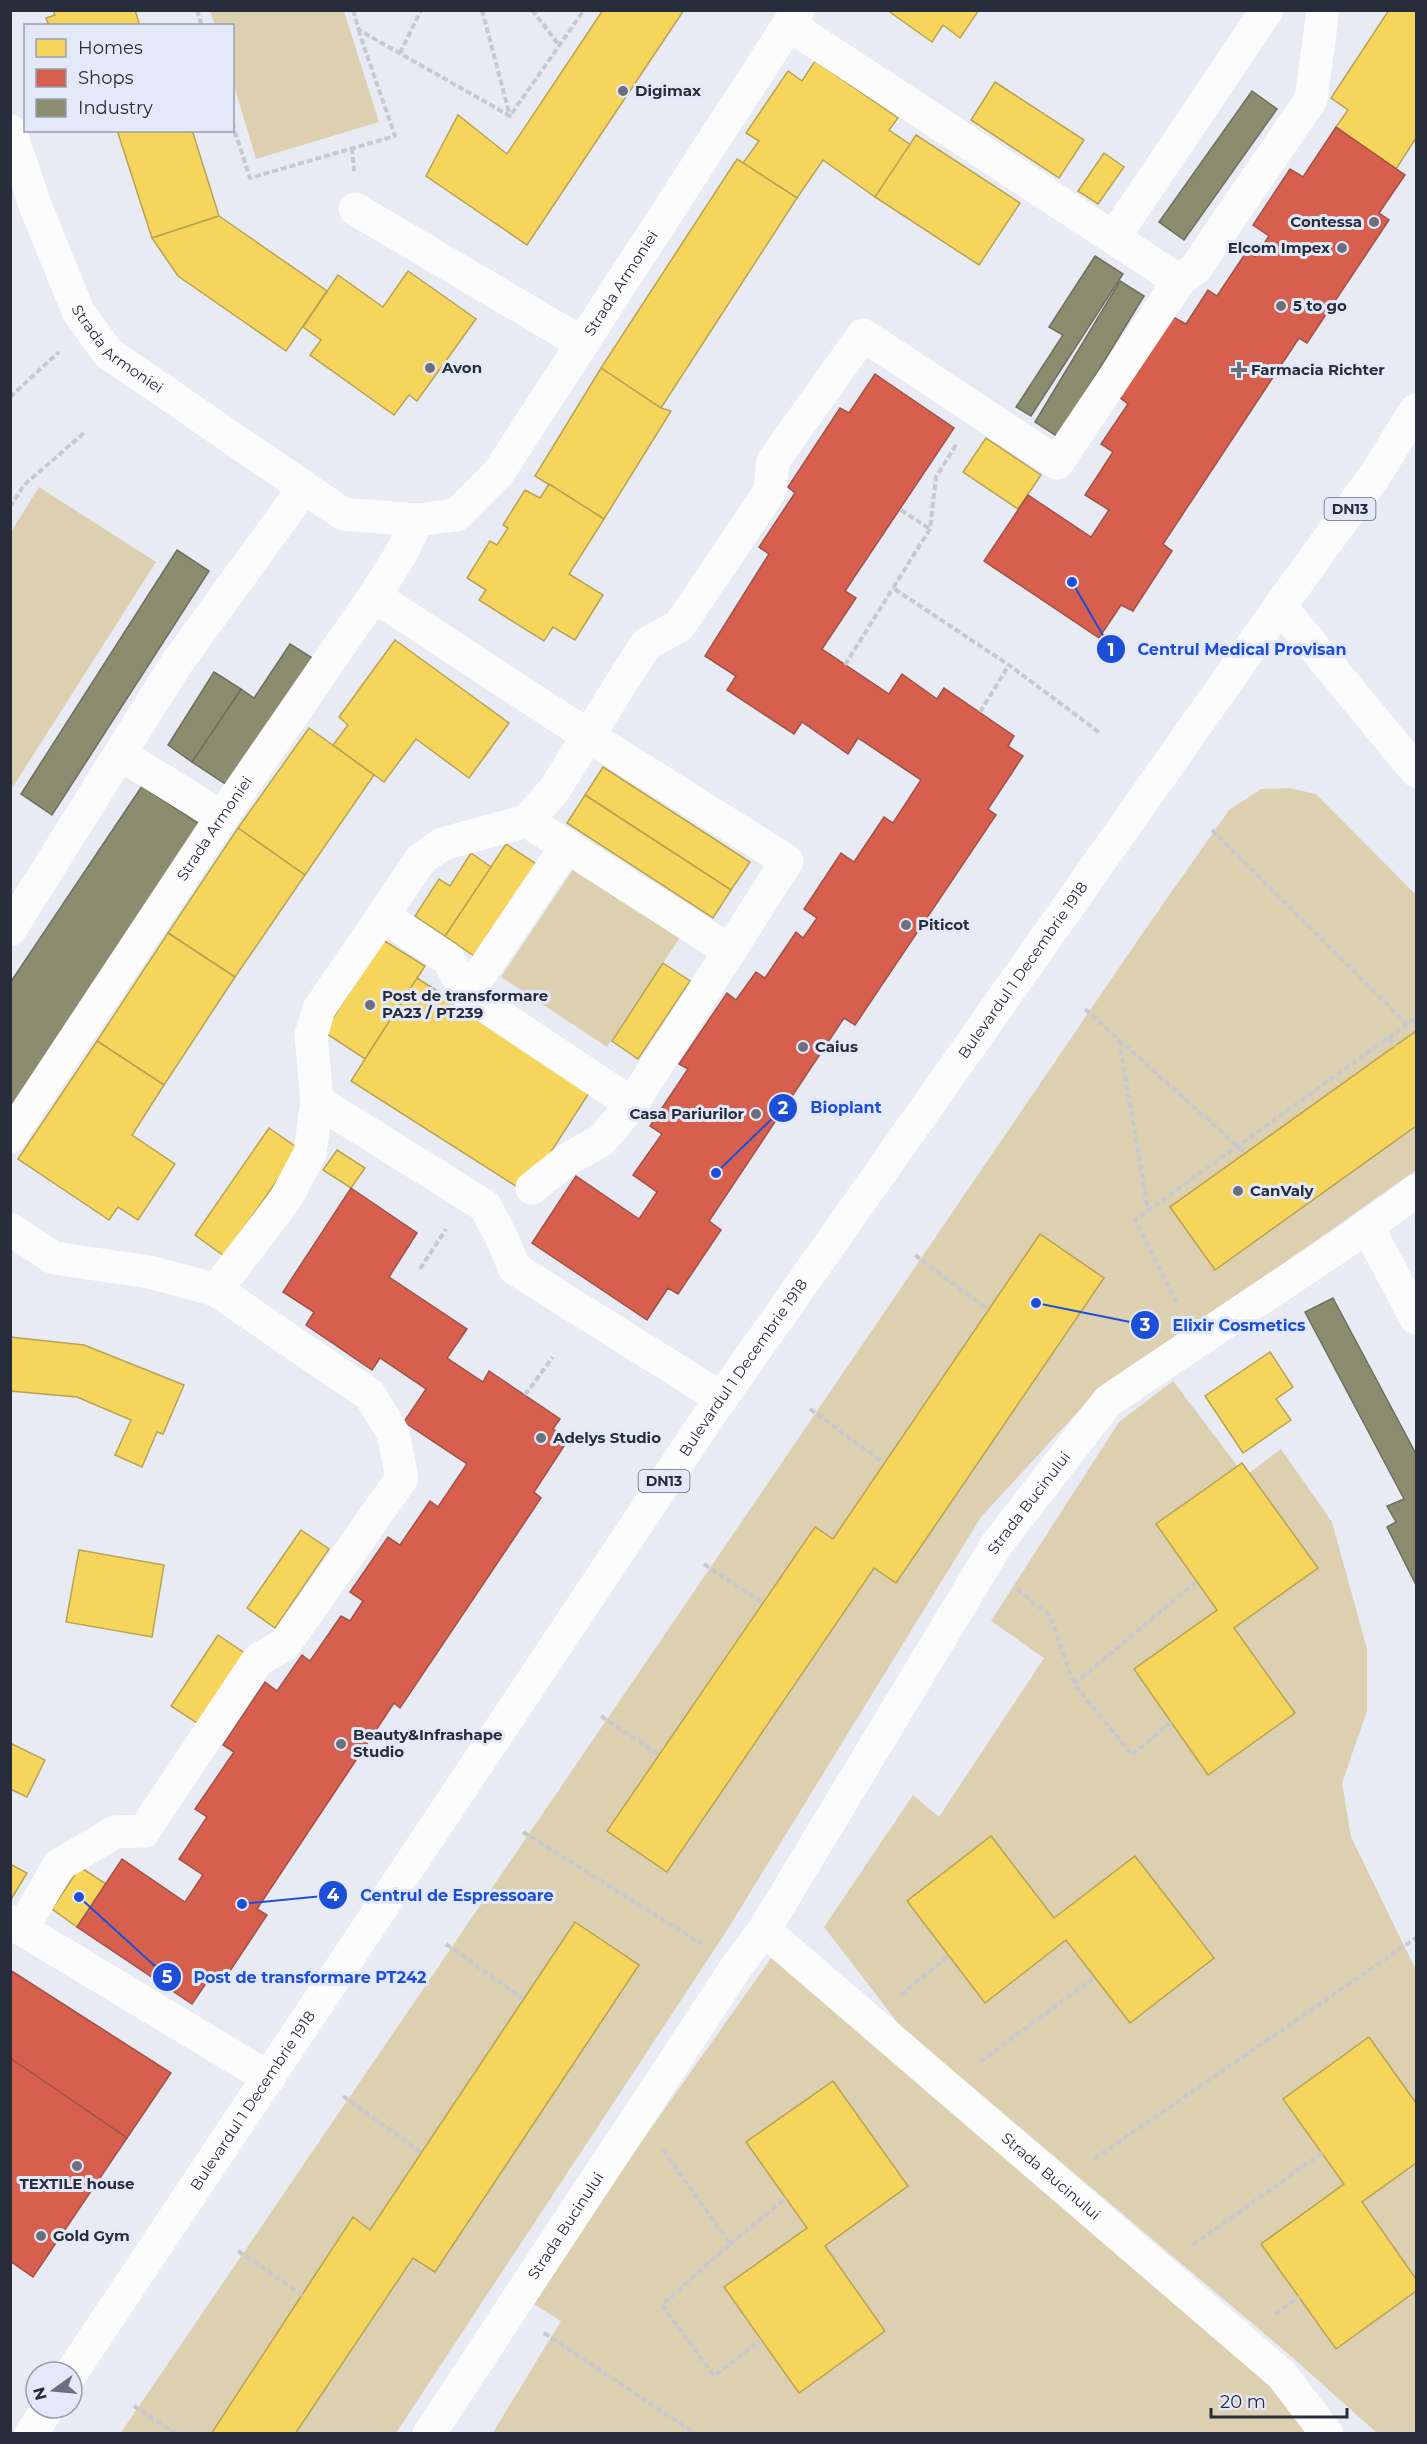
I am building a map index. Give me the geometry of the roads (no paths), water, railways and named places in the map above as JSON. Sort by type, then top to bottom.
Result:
[{"type":"street","points":[[1114,237],[1267,10]]},
{"type":"street","points":[[216,1290],[285,1200],[310,1153],[317,1101],[311,1035],[319,1009],[421,859],[442,844],[527,821],[554,790],[646,644],[679,626],[770,491],[773,461],[863,335],[1057,463],[1179,281],[1196,268],[1311,99],[1323,10]]},
{"type":"street","points":[[794,18],[1179,281]]},
{"type":"street","name":"Strada Armoniei","points":[[10,131],[23,208],[78,311],[108,353],[343,514],[417,520],[456,516],[499,472],[794,18]]},
{"type":"street","points":[[355,208],[582,343]]},
{"type":"street","name":"Bulevardul 1 Decembrie 1918","points":[[80,2360],[721,1398],[1280,606],[1373,478],[1416,410]]},
{"type":"street","points":[[10,930],[176,664],[304,488]]},
{"type":"street","name":"Strada Armoniei","points":[[10,1137],[222,817],[374,596],[401,554],[417,520]]},
{"type":"street","points":[[374,596],[587,735],[787,861],[632,1104],[602,1140],[568,1159],[532,1188]]},
{"type":"street","points":[[1280,606],[1416,771]]},
{"type":"street","points":[[120,754],[222,817]]},
{"type":"street","points":[[527,821],[730,951]]},
{"type":"street","points":[[467,994],[566,847]]},
{"type":"street","points":[[383,916],[448,959],[467,994],[632,1104]]},
{"type":"street","points":[[317,1101],[485,1206],[515,1269],[721,1398]]},
{"type":"street","name":"Strada Bucinului","points":[[429,2433],[737,1966],[764,1930],[997,1544],[1108,1401],[1416,1191]]},
{"type":"street","points":[[1367,1226],[1416,1318]]},
{"type":"street","points":[[10,1229],[54,1258],[150,1272],[216,1290],[370,1395],[393,1433],[402,1478],[285,1644],[258,1659],[144,1831],[115,1832],[59,1865],[16,1926],[269,2078]]},
{"type":"street","name":"Strada Bucinului","points":[[764,1930],[1282,2375],[1327,2433]]},
{"type":"street","points":[[31,2433],[40,2420]]},
{"type":"place","name":"Digimax","points":[[623,91]]},
{"type":"place","name":"Contessa","points":[[1374,222]]},
{"type":"place","name":"Elcom Impex","points":[[1342,248]]},
{"type":"place","name":"5 to go","points":[[1281,306]]},
{"type":"place","name":"Avon","points":[[430,368]]},
{"type":"place","name":"Farmacia Richter","points":[[1239,370]]},
{"type":"place","name":"Centrul Medical Provisan","points":[[1072,582]]},
{"type":"place","name":"Piticot","points":[[906,925]]},
{"type":"place","name":"Post de transformare PA23 / PT239","points":[[370,1005]]},
{"type":"place","name":"Caius","points":[[803,1047]]},
{"type":"place","name":"Casa Pariurilor","points":[[756,1114]]},
{"type":"place","name":"Bioplant","points":[[716,1173]]},
{"type":"place","name":"CanValy","points":[[1238,1191]]},
{"type":"place","name":"Elixir Cosmetics","points":[[1036,1303]]},
{"type":"place","name":"Adelys Studio","points":[[541,1438]]},
{"type":"place","name":"Beauty&Infrashape Studio","points":[[341,1744]]},
{"type":"place","name":"Post de transformare PT242","points":[[79,1897]]},
{"type":"place","name":"Centrul de Espressoare","points":[[242,1904]]},
{"type":"place","name":"TEXTILE house","points":[[77,2166]]},
{"type":"place","name":"Gold Gym","points":[[41,2236]]}]
